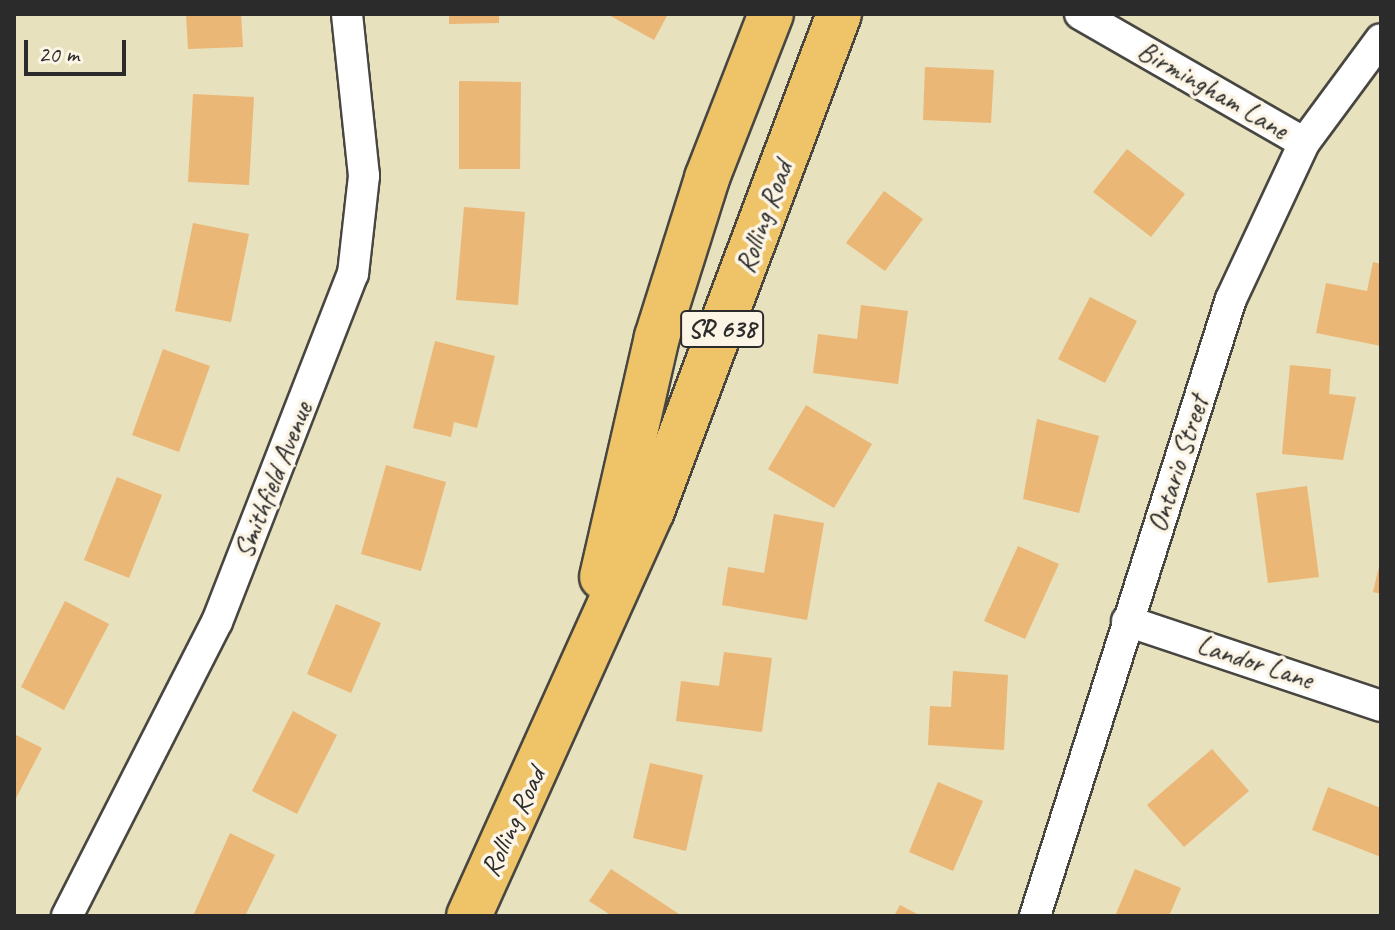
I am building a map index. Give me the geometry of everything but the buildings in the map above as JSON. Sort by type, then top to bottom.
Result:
[{"type":"main road","name":"Rolling Road","points":[[590,638],[657,337],[707,178],[771,14]]},
{"type":"main road","name":"Rolling Road","points":[[469,916],[517,819],[590,638],[652,511],[839,14]]},
{"type":"street","name":"Smithfield Avenue","points":[[67,916],[217,622],[353,274],[364,176],[347,14]]},
{"type":"street","name":"Birmingham Lane","points":[[1080,14],[1304,143]]},
{"type":"street","name":"Ontario Street","points":[[1035,916],[1231,299],[1304,143],[1381,39]]},
{"type":"street","name":"Landor Lane","points":[[1127,621],[1381,706]]}]
